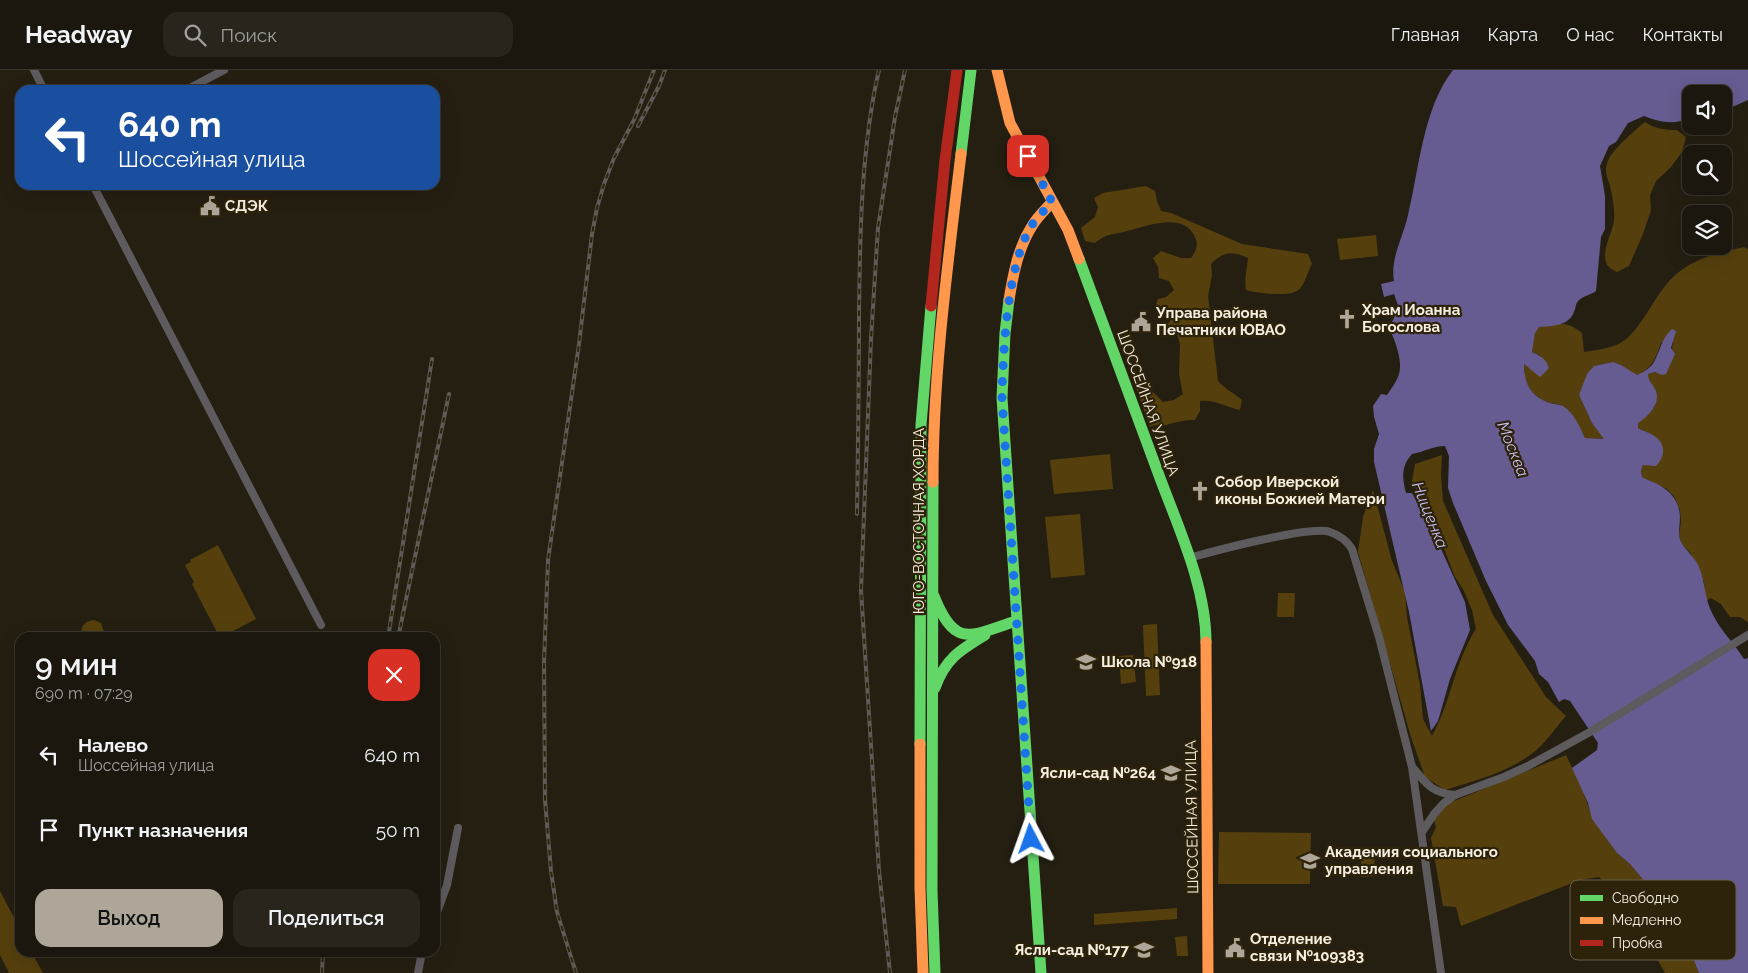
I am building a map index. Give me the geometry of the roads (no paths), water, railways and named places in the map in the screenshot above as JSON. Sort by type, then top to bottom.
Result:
[{"type":"main road","name":"ЮГО-ВОСТОЧНАЯ ХОРДА","points":[[923,973],[920,888],[921,425],[944,179],[957,70]]},
{"type":"main road","name":"ЮГО-ВОСТОЧНАЯ ХОРДА","points":[[936,973],[932,890],[933,427],[944,294],[971,70]]},
{"type":"main road","name":"ШОССЕЙНАЯ УЛИЦА","points":[[997,70],[1010,122],[1068,230],[1189,558],[1202,602],[1206,624],[1208,973]]},
{"type":"main road","points":[[1041,973],[1002,398],[1003,364],[1014,278],[1020,250],[1032,225],[1052,202]]},
{"type":"main road","points":[[934,594],[946,623],[958,634],[973,635],[1016,621]]},
{"type":"main road","points":[[933,696],[939,674],[950,658],[999,626]]},
{"type":"street","points":[[34,70],[42,85]]},
{"type":"street","points":[[196,85],[224,70]]},
{"type":"street","points":[[96,190],[321,625]]},
{"type":"street","points":[[1189,558],[1308,531],[1330,532],[1348,544],[1355,556],[1379,637],[1412,767],[1441,973]]},
{"type":"street","points":[[1422,832],[1434,814],[1455,795],[1528,766],[1590,732],[1748,635]]},
{"type":"street","points":[[1412,767],[1426,784],[1434,790],[1443,794],[1455,795]]},
{"type":"street","points":[[440,904],[447,885],[458,828]]},
{"type":"street","points":[[418,973],[421,957]]},
{"type":"water","name":"Москва","points":[[1453,70],[1748,70],[1748,100],[1732,107],[1732,85],[1682,85],[1682,121],[1667,122],[1644,116],[1628,123],[1616,142],[1609,146],[1600,166],[1605,196],[1605,229],[1601,237],[1596,291],[1579,300],[1572,317],[1564,323],[1539,327],[1535,333],[1532,352],[1543,358],[1549,368],[1540,377],[1524,364],[1525,377],[1529,387],[1536,396],[1567,409],[1585,438],[1604,439],[1592,423],[1579,395],[1587,374],[1594,366],[1613,362],[1637,375],[1640,374],[1654,363],[1669,332],[1672,329],[1676,331],[1671,348],[1675,354],[1666,374],[1662,375],[1655,372],[1648,374],[1649,380],[1657,394],[1656,404],[1650,413],[1638,423],[1638,428],[1653,435],[1660,442],[1663,450],[1662,458],[1656,466],[1643,465],[1641,471],[1642,477],[1664,488],[1674,498],[1678,505],[1680,516],[1679,537],[1699,567],[1710,609],[1744,659],[1748,658],[1748,973],[1699,973],[1694,960],[1736,960],[1736,880],[1643,880],[1630,864],[1617,853],[1592,819],[1588,803],[1572,768],[1597,750],[1598,743],[1570,701],[1564,699],[1559,702],[1548,682],[1539,674],[1535,661],[1508,625],[1486,581],[1453,503],[1448,488],[1449,456],[1445,446],[1412,454],[1403,472],[1406,493],[1412,493],[1433,531],[1465,602],[1470,630],[1450,679],[1438,721],[1431,731],[1409,612],[1374,462],[1374,449],[1379,434],[1373,406],[1381,394],[1387,395],[1399,374],[1398,351],[1389,328],[1399,308],[1394,294],[1384,297],[1381,284],[1394,281],[1395,256],[1406,223],[1423,140],[1435,102]]},
{"type":"railway","points":[[576,973],[557,912],[551,871],[545,800],[544,662],[548,560],[597,208],[614,158],[634,120],[654,70]]},
{"type":"railway","points":[[638,126],[659,86],[665,70]]},
{"type":"railway","points":[[857,514],[861,221],[868,130],[879,70]]},
{"type":"railway","points":[[890,973],[879,871],[861,590],[871,339],[878,228],[895,117],[905,70]]},
{"type":"railway","points":[[389,632],[432,359]]},
{"type":"railway","points":[[399,632],[449,394]]},
{"type":"railway","points":[[322,973],[323,957]]},
{"type":"place","name":"СДЭК","points":[[210,206]]},
{"type":"place","name":"Храм Иоанна Богослова","points":[[1347,319]]},
{"type":"place","name":"Управа района Печатники ЮВАО","points":[[1141,322]]},
{"type":"place","name":"Собор Иверской иконы Божией Матери","points":[[1200,491]]},
{"type":"place","name":"Школа №918","points":[[1086,662]]},
{"type":"place","name":"Ясли-сад №264","points":[[1171,773]]},
{"type":"place","name":"Академия социального управления","points":[[1310,861]]},
{"type":"place","name":"Отделение связи №109383","points":[[1235,948]]},
{"type":"place","name":"Ясли-сад №177","points":[[1144,950]]},
{"type":"water label","name":"Нищенка","points":[[1430,515]]}]
